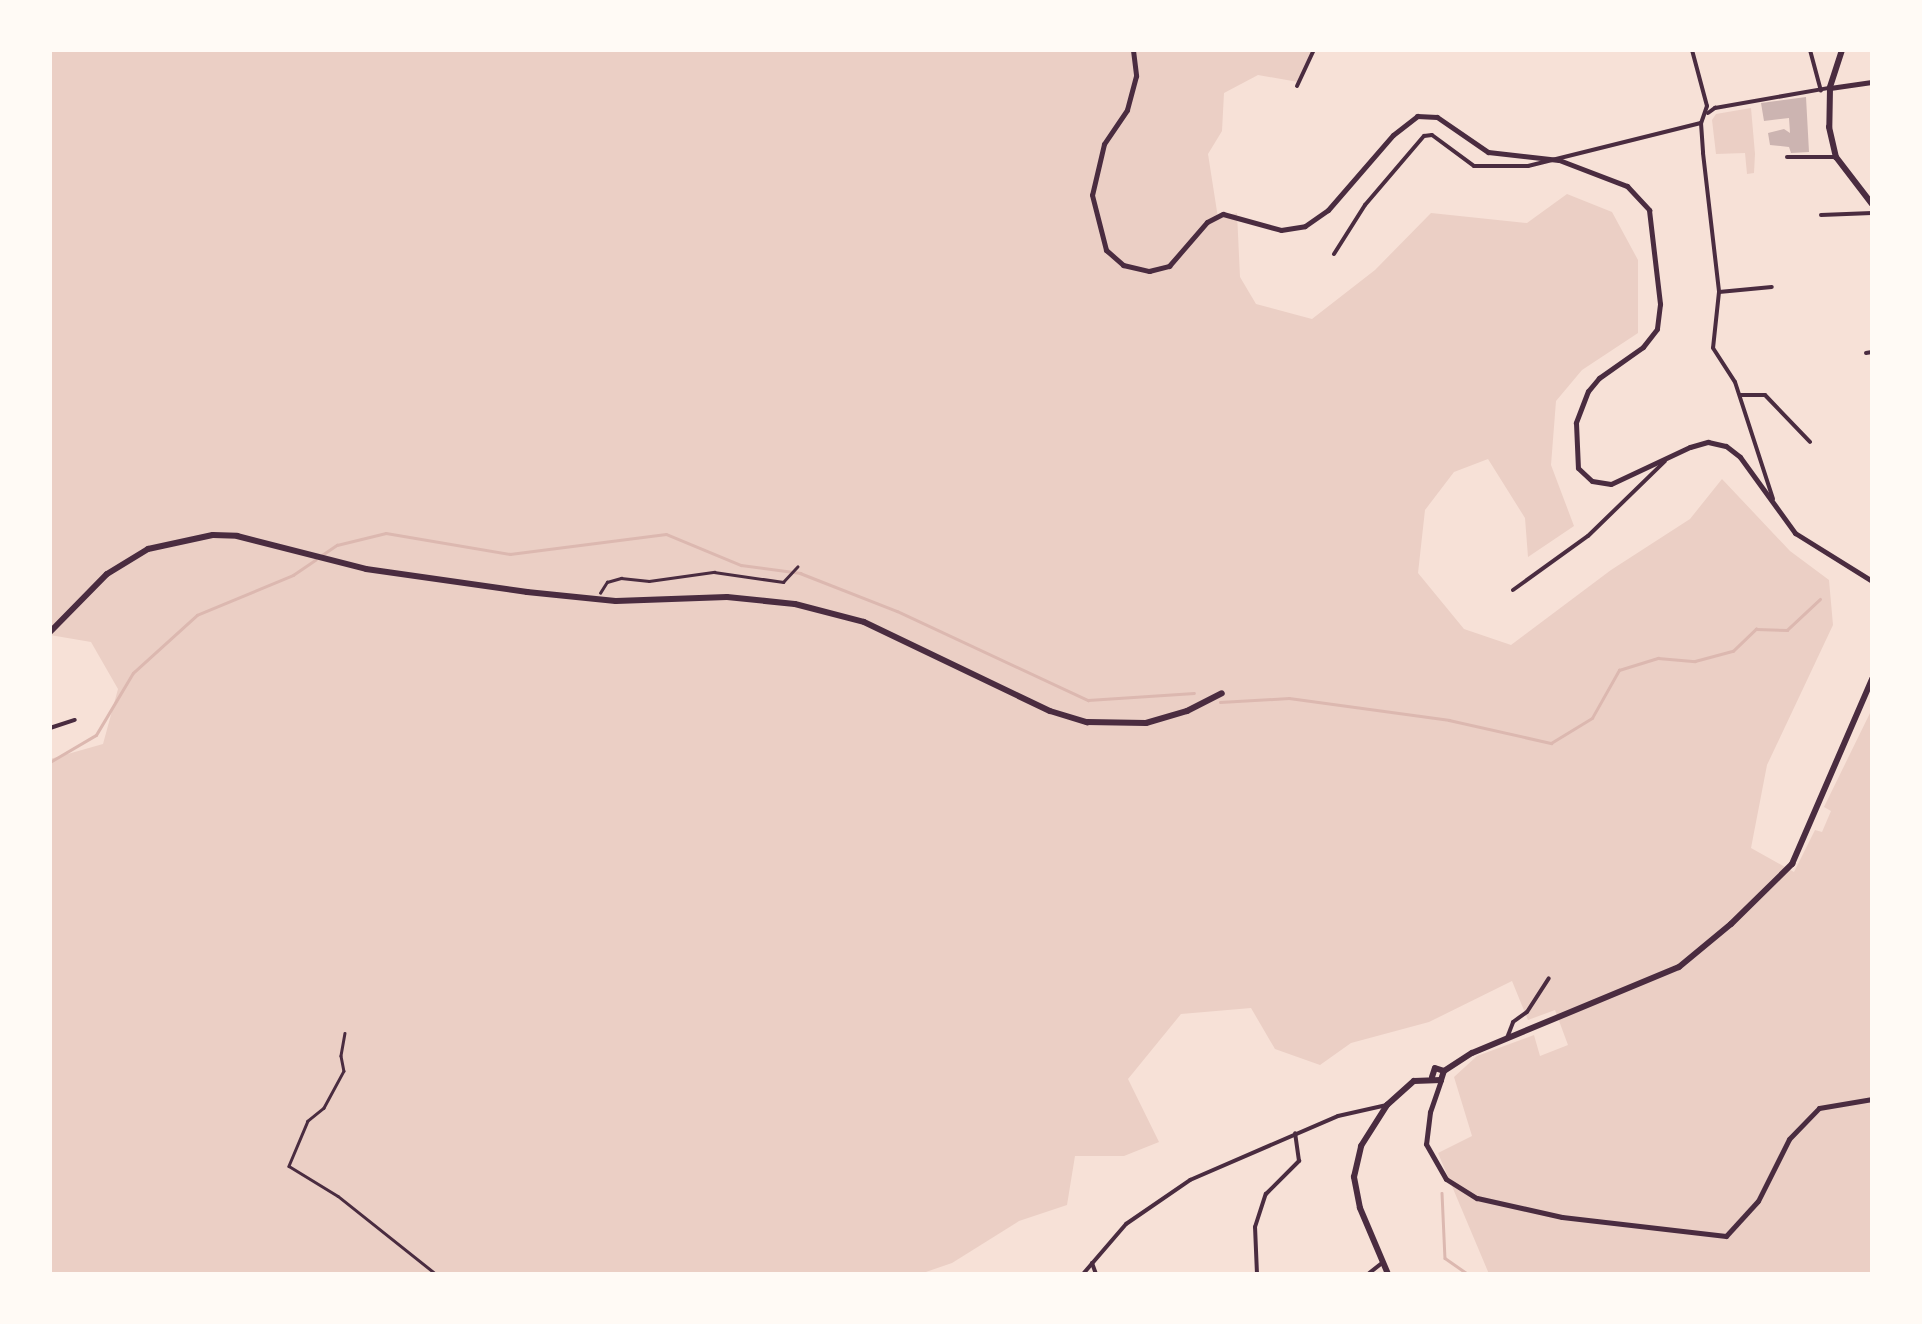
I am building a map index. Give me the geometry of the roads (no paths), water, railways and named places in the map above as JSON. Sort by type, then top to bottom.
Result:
[{"type":"main road","points":[[1842,50],[1826,90],[1829,127],[1836,157],[1872,204]]},
{"type":"main road","points":[[50,632],[107,574],[138,555],[196,538],[237,536],[366,569],[600,600],[750,597],[822,610],[882,630],[1050,710],[1087,722],[1146,723],[1187,711],[1222,692]]},
{"type":"main road","points":[[1388,1274],[1360,1208],[1354,1176],[1360,1146],[1386,1105],[1414,1080],[1439,1076],[1472,1052],[1679,967],[1780,879],[1802,844],[1872,679]]},
{"type":"street","points":[[1132,50],[1136,76],[1127,110],[1104,144],[1092,194],[1106,250],[1123,265],[1149,271],[1169,266],[1207,222],[1223,214],[1281,230],[1305,226],[1328,210],[1393,136],[1417,116],[1437,117],[1488,152],[1559,160],[1628,186],[1649,210],[1660,304],[1657,329],[1644,348],[1599,378],[1581,405],[1574,448],[1578,468],[1592,481],[1611,484],[1708,442],[1726,446],[1740,457],[1776,508],[1810,544],[1872,578]]},
{"type":"street","points":[[1297,86],[1314,50]]},
{"type":"street","points":[[1692,50],[1704,81],[1708,113]]},
{"type":"street","points":[[1810,50],[1826,90]]},
{"type":"street","points":[[1776,508],[1740,396],[1713,348],[1719,292],[1701,124],[1715,108],[1872,82]]},
{"type":"street","points":[[1334,254],[1365,204],[1424,136],[1432,136],[1474,166],[1528,166],[1701,124]]},
{"type":"street","points":[[1786,158],[1836,157]]},
{"type":"street","points":[[1820,215],[1872,213]]},
{"type":"street","points":[[1719,292],[1772,287]]},
{"type":"street","points":[[1740,396],[1765,394],[1810,442]]},
{"type":"street","points":[[1513,590],[1588,536],[1665,462]]},
{"type":"street","points":[[50,728],[75,720]]},
{"type":"street","points":[[1507,1038],[1513,1022],[1527,1012],[1549,978]]},
{"type":"street","points":[[1439,1076],[1426,1144],[1446,1180],[1477,1198],[1562,1218],[1726,1236],[1758,1201],[1788,1139],[1819,1108],[1872,1099]]},
{"type":"street","points":[[1083,1274],[1126,1224],[1206,1171],[1358,1108],[1386,1105]]},
{"type":"street","points":[[1257,1274],[1255,1228],[1266,1194],[1299,1161],[1294,1133]]},
{"type":"street","points":[[1092,1263],[1096,1274]]},
{"type":"street","points":[[1368,1274],[1382,1263]]},
{"type":"waterway","points":[[322,555],[337,545],[386,533],[510,554],[666,534],[741,565],[800,573],[897,611],[1088,700],[1194,693]]},
{"type":"waterway","points":[[50,762],[96,735],[133,673],[197,615],[293,575],[315,560]]},
{"type":"waterway","points":[[1220,702],[1289,698],[1449,720],[1551,743],[1592,718],[1619,670],[1658,658],[1695,661],[1733,651],[1756,629],[1787,630],[1820,599]]},
{"type":"waterway","points":[[1442,1193],[1445,1258],[1468,1274]]}]
